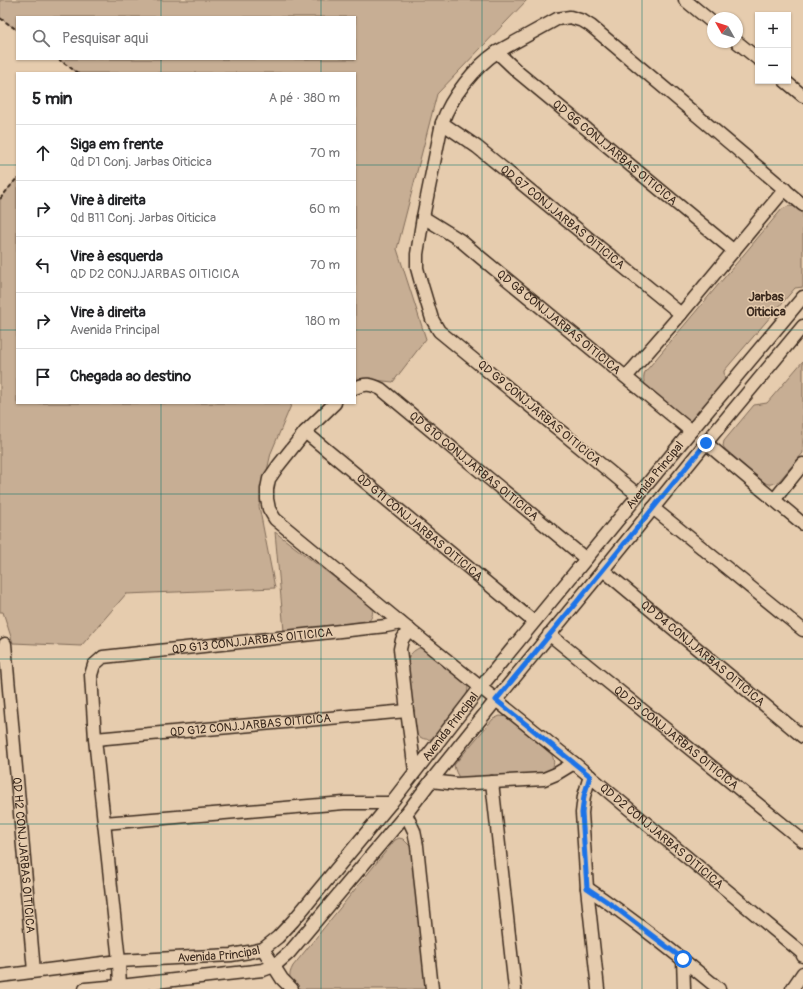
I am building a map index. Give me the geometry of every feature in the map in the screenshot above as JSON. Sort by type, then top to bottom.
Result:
[{"type":"street","points":[[685,0],[707,18]]},
{"type":"street","points":[[423,217],[442,122],[445,113],[454,98],[479,66],[497,52],[557,19],[570,17],[583,21],[591,26],[803,205]]},
{"type":"street","points":[[743,47],[755,57]]},
{"type":"street","name":"QD G6 CONJ.JARBAS OITICICA","points":[[497,52],[519,73],[734,251]]},
{"type":"street","points":[[789,84],[803,96]]},
{"type":"street","name":"QD G7 CONJ.JARBAS OITICICA","points":[[442,122],[477,147],[681,314]]},
{"type":"street","points":[[626,377],[681,314],[785,189]]},
{"type":"street","name":"QD G9 CONJ.JARBAS OITICICA","points":[[423,217],[417,254],[417,268],[432,319],[439,331],[638,495]]},
{"type":"street","name":"QD G8 CONJ.JARBAS OITICICA","points":[[423,217],[465,244],[691,430]]},
{"type":"street","name":"Avenida Principal","points":[[0,976],[119,961],[232,955],[263,949],[293,921],[391,803],[480,688],[691,430],[803,297]]},
{"type":"street","name":"Avenida Principal","points":[[85,989],[120,988],[253,972],[274,966],[289,953],[406,814],[549,634],[803,326]]},
{"type":"street","points":[[769,337],[783,349]]},
{"type":"street","name":"QD G10 CONJ.JARBAS OITICICA","points":[[356,387],[365,384],[373,385],[380,389],[586,559]]},
{"type":"street","points":[[334,404],[305,432],[269,479],[267,489],[269,509],[275,519],[480,688]]},
{"type":"street","name":"QD G11 CONJ.JARBAS OITICICA","points":[[305,432],[534,622]]},
{"type":"street","points":[[706,443],[803,524]]},
{"type":"street","points":[[774,500],[803,464]]},
{"type":"street","points":[[653,508],[803,630]]},
{"type":"street","name":"QD D4 CONJ.JARBAS OITICICA","points":[[603,570],[803,736]]},
{"type":"street","points":[[405,626],[400,649],[406,711],[415,771]]},
{"type":"street","name":"QD G13 CONJ.JARBAS OITICICA","points":[[95,739],[91,675],[94,665],[104,657],[370,628],[405,626]]},
{"type":"street","name":"QD D3 CONJ.JARBAS OITICICA","points":[[549,634],[803,842]]},
{"type":"street","name":"QD H2 CONJ.JARBAS OITICICA","points":[[5,644],[34,971]]},
{"type":"street","name":"QD D2 CONJ.JARBAS OITICICA","points":[[480,688],[590,776],[802,953],[803,956]]},
{"type":"street","name":"QD G12 CONJ.JARBAS OITICICA","points":[[95,739],[406,711]]},
{"type":"street","points":[[95,739],[119,961],[120,988]]},
{"type":"street","points":[[431,781],[457,784],[544,779],[556,774],[574,763]]},
{"type":"street","points":[[590,776],[584,796],[582,813],[587,888],[598,989]]},
{"type":"street","points":[[492,782],[515,989]]},
{"type":"street","points":[[104,823],[344,803],[391,803]]},
{"type":"street","points":[[406,814],[414,832],[417,846],[432,989]]},
{"type":"street","points":[[587,888],[683,959],[719,989]]},
{"type":"street","points":[[263,949],[282,979],[292,989]]},
{"type":"street","points":[[683,959],[684,989]]},
{"type":"street","points":[[792,989],[803,972]]},
{"type":"path","points":[[0,18],[16,29]]},
{"type":"path","points":[[59,60],[77,72]]},
{"type":"path","points":[[0,199],[16,179]]},
{"type":"shaded area","points":[[0,0],[527,0],[437,94],[397,249],[426,339],[393,382],[356,378],[356,72],[77,72],[59,60],[356,60],[356,16],[16,16],[16,29],[0,18]]},
{"type":"shaded area","points":[[16,179],[16,404],[292,404],[271,453],[259,506],[275,588],[126,594],[81,646],[13,643],[3,612],[0,612],[0,199]]},
{"type":"shaded area","points":[[789,206],[796,207],[803,214],[803,287],[795,288],[724,371],[725,384],[694,420],[686,420],[647,387],[644,380],[645,372],[782,209]]},
{"type":"shaded area","points":[[803,361],[803,453],[779,481],[773,484],[767,484],[725,449],[723,446],[724,441],[754,405],[767,403]]},
{"type":"shaded area","points":[[275,532],[370,605],[372,613],[369,621],[284,631]]},
{"type":"shaded area","points":[[425,648],[467,684],[468,688],[467,695],[436,738],[433,739],[421,738],[414,731],[407,660],[415,650]]},
{"type":"shaded area","points":[[500,716],[508,717],[552,755],[554,764],[549,774],[461,780],[456,773],[454,765],[493,719]]},
{"type":"shaded area","points":[[399,838],[403,839],[411,847],[426,989],[297,989],[290,978],[290,973],[293,966],[395,840]]},
{"type":"district","name":"Jarbas Oiticica","points":[[766,304]]},
{"type":"route","points":[[683,959],[587,888],[582,813],[584,796],[590,776],[496,700],[706,443]]}]
